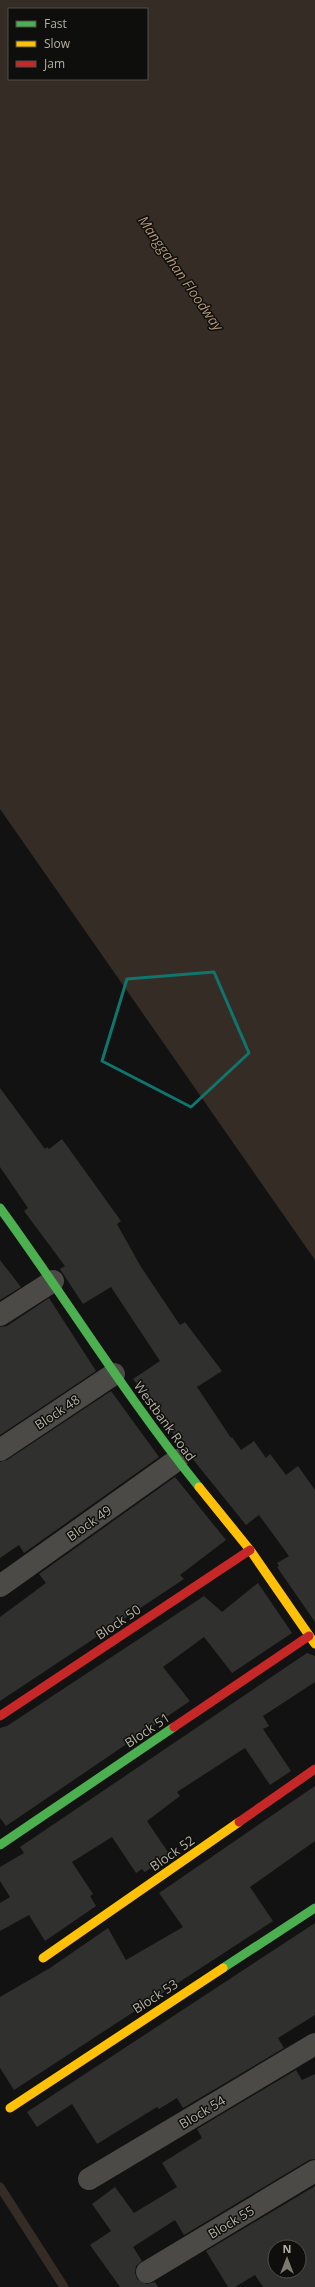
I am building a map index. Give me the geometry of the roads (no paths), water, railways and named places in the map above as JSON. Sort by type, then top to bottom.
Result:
[{"type":"street","name":"Westbank Road","points":[[0,1208],[53,1281],[114,1374],[177,1460],[250,1550],[315,1644]]},
{"type":"street","points":[[0,1315],[53,1281]]},
{"type":"street","name":"Block 48","points":[[0,1450],[114,1374]]},
{"type":"street","name":"Block 49","points":[[0,1586],[177,1460]]},
{"type":"street","name":"Block 50","points":[[0,1716],[250,1550]]},
{"type":"street","name":"Block 51","points":[[0,1845],[309,1636]]},
{"type":"street","name":"Block 52","points":[[43,1958],[315,1769]]},
{"type":"street","name":"Block 53","points":[[10,2108],[315,1908]]},
{"type":"street","name":"Block 54","points":[[90,2179],[315,2044]]},
{"type":"street","name":"Block 55","points":[[147,2272],[315,2171]]},
{"type":"water","name":"Manggahan Floodway","points":[[0,0],[315,0],[315,1260],[0,809]]},
{"type":"waterway","points":[[0,2187],[64,2287]]}]
